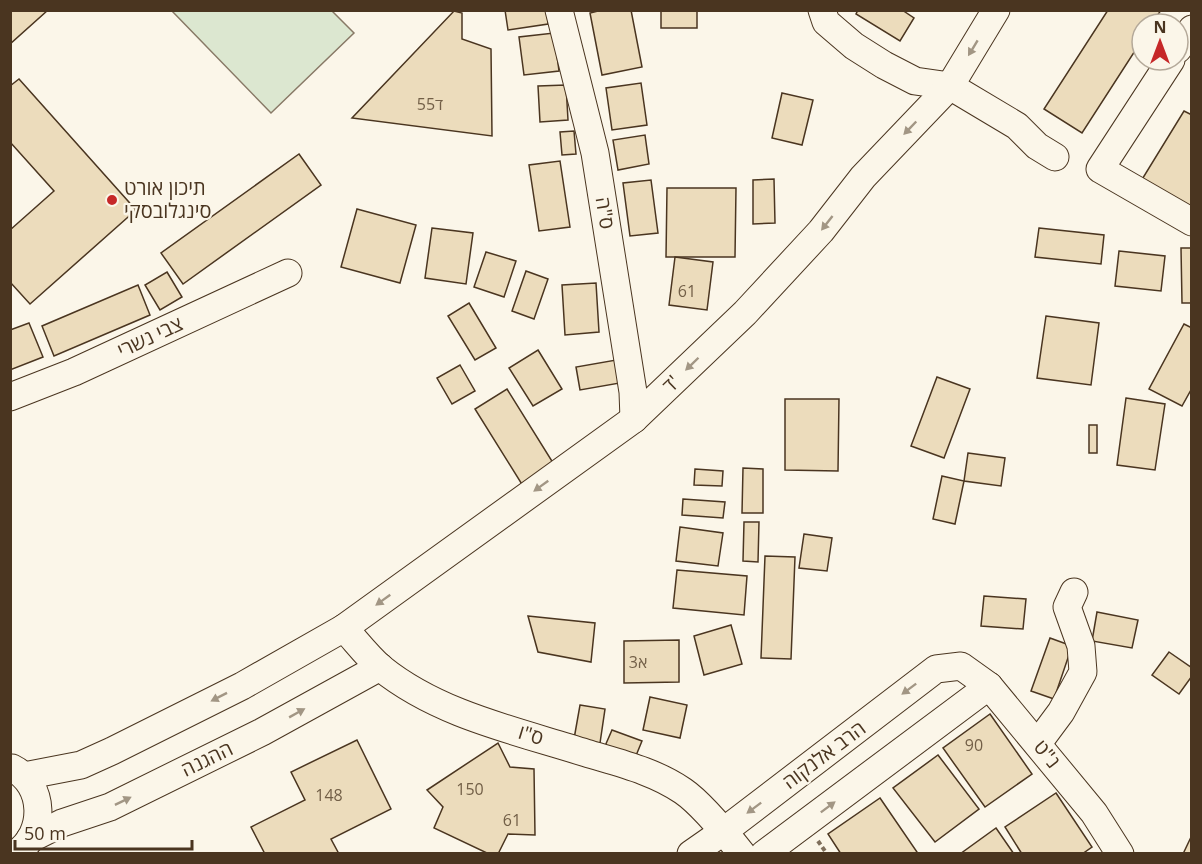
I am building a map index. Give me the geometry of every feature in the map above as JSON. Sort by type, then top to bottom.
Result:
[{"type":"street","name":"ס\"ה","points":[[559,10],[595,153],[633,392],[634,419]]},
{"type":"street","points":[[822,10],[826,22],[854,46],[884,65],[915,81],[950,86],[1017,126],[1037,146],[1055,157]]},
{"type":"street","points":[[950,86],[996,10]]},
{"type":"street","points":[[1163,72],[1100,169],[1191,222]]},
{"type":"street","name":"ד'","points":[[344,628],[634,419],[745,313],[820,231],[863,177],[950,86]]},
{"type":"street","name":"צבי נשרי","points":[[10,397],[74,372],[288,273]]},
{"type":"street","points":[[1038,743],[1060,712],[1083,672],[1081,646],[1067,607],[1074,592]]},
{"type":"street","points":[[17,772],[81,765],[242,686],[344,628]]},
{"type":"street","name":"ס\"ו","points":[[344,628],[380,667],[399,681],[443,705],[472,717],[651,773],[684,792],[724,831]]},
{"type":"street","name":"נ\"ט","points":[[961,666],[989,686],[1038,743],[1094,813],[1120,854]]},
{"type":"street","name":"הרב אלנקוה","points":[[691,854],[936,669],[961,666]]},
{"type":"street","name":"ההגנה","points":[[22,846],[62,823],[120,802],[262,732],[380,667]]},
{"type":"street","points":[[764,854],[989,686]]},
{"type":"street","points":[[17,772],[36,796],[39,810],[36,825],[22,846]]},
{"type":"street","points":[[724,831],[742,854]]},
{"type":"green space","points":[[172,11],[332,11],[354,33],[271,113]]},
{"type":"building","points":[[10,10],[48,10],[10,44]]},
{"type":"building","points":[[505,10],[547,10],[548,24],[508,30]]},
{"type":"building","points":[[602,10],[631,10],[642,67],[602,75],[590,13]]},
{"type":"building","points":[[661,10],[697,10],[697,28],[661,28]]},
{"type":"building","points":[[858,10],[902,10],[914,18],[900,41],[856,14]]},
{"type":"building","points":[[1108,10],[1161,10],[1160,12],[1130,12],[1130,59],[1082,133],[1044,109]]},
{"type":"building","points":[[454,11],[462,13],[462,39],[491,49],[492,136],[352,118]]},
{"type":"building","points":[[554,33],[559,71],[524,75],[519,37]]},
{"type":"building","points":[[19,79],[136,210],[30,304],[10,282],[10,230],[54,191],[10,142],[10,86]]},
{"type":"building","points":[[641,83],[647,125],[612,130],[606,88]]},
{"type":"building","points":[[566,85],[568,120],[540,122],[538,86]]},
{"type":"building","points":[[782,93],[813,100],[802,145],[772,138]]},
{"type":"building","points":[[1184,111],[1192,115],[1192,211],[1141,181]]},
{"type":"building","points":[[574,131],[576,154],[562,155],[560,132]]},
{"type":"building","points":[[645,135],[649,164],[618,170],[613,140]]},
{"type":"building","points":[[299,154],[321,185],[183,284],[161,253]]},
{"type":"building","points":[[560,161],[570,227],[539,231],[529,165]]},
{"type":"building","points":[[774,179],[775,223],[753,224],[753,180]]},
{"type":"building","points":[[651,180],[658,233],[630,236],[623,183]]},
{"type":"building","points":[[667,188],[736,188],[735,257],[666,257]]},
{"type":"building","points":[[357,209],[416,225],[400,283],[341,267]]},
{"type":"building","points":[[432,228],[473,233],[466,284],[425,278]]},
{"type":"building","points":[[1039,228],[1104,235],[1101,264],[1035,257]]},
{"type":"building","points":[[1181,248],[1192,248],[1192,303],[1182,303]]},
{"type":"building","points":[[1119,251],[1165,256],[1161,291],[1115,286]]},
{"type":"building","points":[[486,252],[516,261],[504,297],[474,287]]},
{"type":"building","points":[[675,257],[713,262],[707,310],[669,305]]},
{"type":"building","points":[[526,271],[548,279],[534,319],[512,311]]},
{"type":"building","points":[[167,272],[182,297],[160,310],[145,285]]},
{"type":"building","points":[[596,283],[599,332],[565,335],[562,285]]},
{"type":"building","points":[[138,285],[150,315],[54,356],[42,326]]},
{"type":"building","points":[[469,303],[496,348],[475,360],[448,316]]},
{"type":"building","points":[[1046,316],[1099,323],[1091,385],[1037,378]]},
{"type":"building","points":[[29,323],[43,357],[10,370],[10,330]]},
{"type":"building","points":[[1184,324],[1192,328],[1192,388],[1182,406],[1149,389]]},
{"type":"building","points":[[538,350],[562,389],[533,406],[509,368]]},
{"type":"building","points":[[616,360],[620,383],[580,390],[576,367]]},
{"type":"building","points":[[460,365],[475,391],[452,404],[437,378]]},
{"type":"building","points":[[937,377],[970,389],[944,458],[911,446]]},
{"type":"building","points":[[507,389],[555,466],[523,486],[475,409]]},
{"type":"building","points":[[1126,398],[1165,404],[1155,470],[1117,465]]},
{"type":"building","points":[[785,399],[839,399],[838,471],[785,470]]},
{"type":"building","points":[[1089,425],[1097,425],[1097,453],[1089,453]]},
{"type":"building","points":[[968,453],[1005,458],[1001,486],[964,481]]},
{"type":"building","points":[[743,468],[763,469],[763,513],[742,513]]},
{"type":"building","points":[[695,469],[723,471],[722,486],[694,485]]},
{"type":"building","points":[[942,476],[964,481],[955,524],[933,519]]},
{"type":"building","points":[[683,499],[725,502],[723,518],[682,515]]},
{"type":"building","points":[[744,522],[759,522],[758,562],[743,561]]},
{"type":"building","points":[[680,527],[723,533],[718,566],[676,561]]},
{"type":"building","points":[[804,534],[832,538],[827,571],[799,568]]},
{"type":"building","points":[[765,556],[795,557],[791,659],[761,658]]},
{"type":"building","points":[[677,570],[747,576],[744,615],[673,608]]},
{"type":"building","points":[[984,596],[1026,599],[1023,629],[981,626]]},
{"type":"building","points":[[1097,612],[1138,620],[1132,648],[1092,641]]},
{"type":"building","points":[[528,616],[595,623],[591,662],[538,652]]},
{"type":"building","points":[[731,625],[742,664],[704,675],[694,636]]},
{"type":"building","points":[[1050,638],[1072,646],[1054,699],[1031,691]]},
{"type":"building","points":[[679,640],[679,682],[624,683],[624,641]]},
{"type":"building","points":[[1169,652],[1192,668],[1192,676],[1179,694],[1152,675]]},
{"type":"building","points":[[650,697],[687,705],[680,738],[643,730]]},
{"type":"building","points":[[580,705],[605,709],[600,743],[574,739]]},
{"type":"building","points":[[990,714],[1032,774],[985,807],[943,748]]},
{"type":"building","points":[[612,730],[642,741],[635,758],[605,746]]},
{"type":"building","points":[[357,740],[391,809],[331,839],[339,854],[265,854],[251,827],[305,800],[291,772]]},
{"type":"building","points":[[498,743],[510,767],[534,769],[535,835],[508,834],[498,854],[489,854],[434,828],[443,807],[427,790]]},
{"type":"building","points":[[938,755],[979,809],[935,842],[893,788]]},
{"type":"building","points":[[1056,793],[1092,847],[1082,854],[1022,854],[1005,827]]},
{"type":"building","points":[[880,798],[917,852],[914,854],[841,854],[828,834]]},
{"type":"building","points":[[996,828],[1014,854],[960,854]]},
{"type":"building","points":[[1192,835],[1192,854],[1183,854]]},
{"type":"place","name":"תיכון אורט סינגלובסקי","points":[[112,200]]}]
